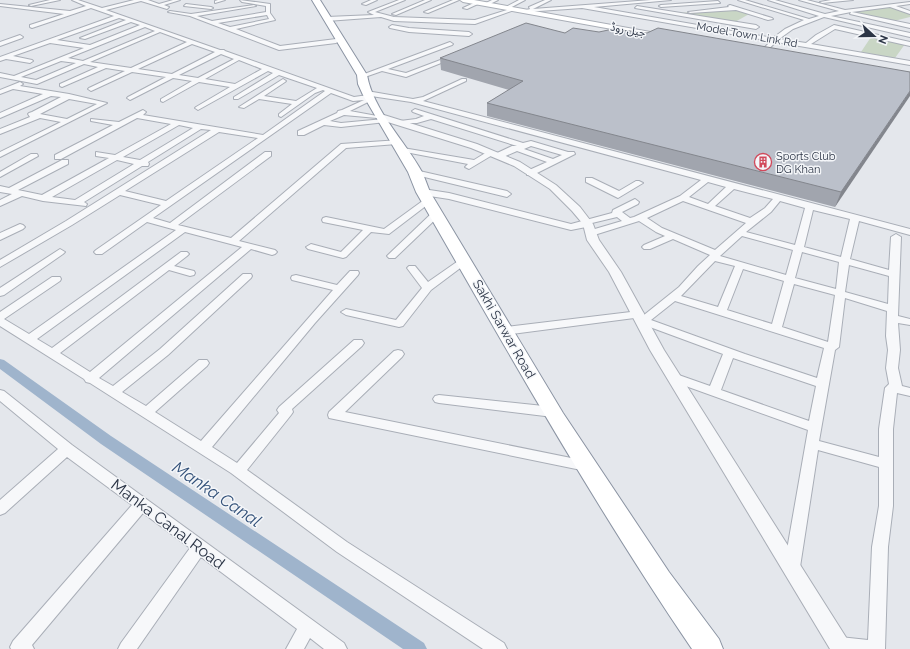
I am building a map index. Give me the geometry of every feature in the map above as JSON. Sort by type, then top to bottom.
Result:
[{"type":"highway","points":[[314,2],[329,25],[336,42],[356,76],[366,89]]},
{"type":"highway","name":"Sakhi Sarwar Road","points":[[329,25],[366,89],[387,120],[399,145],[415,172],[429,202],[553,412],[660,580],[709,649]]},
{"type":"main road","name":"جیل روڈ","points":[[466,2],[515,9],[674,38]]},
{"type":"main road","points":[[757,53],[773,56]]},
{"type":"street","points":[[21,7],[58,0]]},
{"type":"street","points":[[74,0],[222,51],[354,99],[366,89]]},
{"type":"street","points":[[100,10],[142,0],[160,5],[168,10],[192,15],[230,29],[234,33],[278,50],[336,42]]},
{"type":"street","points":[[160,5],[178,0]]},
{"type":"street","points":[[217,2],[223,0]]},
{"type":"street","points":[[364,4],[375,0]]},
{"type":"street","points":[[403,0],[370,12],[394,19],[475,22],[515,9]]},
{"type":"street","points":[[394,14],[430,0]]},
{"type":"street","points":[[426,12],[457,0]]},
{"type":"street","points":[[482,4],[496,0]]},
{"type":"street","points":[[506,8],[523,0]]},
{"type":"street","points":[[525,11],[549,0]]},
{"type":"street","points":[[525,11],[667,0]]},
{"type":"street","points":[[740,0],[808,20]]},
{"type":"street","points":[[770,0],[825,16],[910,35]]},
{"type":"street","points":[[801,0],[910,26]]},
{"type":"street","points":[[812,3],[851,0]]},
{"type":"street","points":[[878,0],[910,13]]},
{"type":"street","points":[[242,1],[266,4]]},
{"type":"street","points":[[602,10],[716,1],[770,19]]},
{"type":"street","points":[[566,5],[571,2]]},
{"type":"street","points":[[192,15],[266,4]]},
{"type":"street","points":[[230,29],[272,20],[268,13],[268,5],[266,4]]},
{"type":"street","points":[[757,53],[789,28],[808,20],[890,5],[910,4]]},
{"type":"street","points":[[0,5],[87,14]]},
{"type":"street","points":[[186,5],[225,10]]},
{"type":"street","points":[[32,26],[91,6]]},
{"type":"street","name":"Model Town Link Rd","points":[[584,7],[910,63]]},
{"type":"street","points":[[637,8],[756,27]]},
{"type":"street","points":[[671,13],[737,8]]},
{"type":"street","points":[[209,22],[268,13]]},
{"type":"street","points":[[747,16],[752,13]]},
{"type":"street","points":[[744,34],[770,19],[785,13]]},
{"type":"street","points":[[48,41],[119,16]]},
{"type":"street","points":[[329,25],[382,16]]},
{"type":"street","points":[[83,38],[131,20]]},
{"type":"street","points":[[737,24],[742,20]]},
{"type":"street","points":[[896,23],[910,20]]},
{"type":"street","points":[[392,27],[467,37],[475,22]]},
{"type":"street","points":[[14,78],[145,25]]},
{"type":"street","points":[[807,45],[818,36],[834,27],[910,44],[898,61]]},
{"type":"street","points":[[83,29],[101,32]]},
{"type":"street","points":[[0,75],[36,82],[161,30]]},
{"type":"street","points":[[0,44],[20,37]]},
{"type":"street","points":[[5,56],[40,40],[91,47]]},
{"type":"street","points":[[91,89],[193,41]]},
{"type":"street","points":[[301,133],[340,112],[366,89],[382,69],[450,44]]},
{"type":"street","points":[[130,98],[222,51]]},
{"type":"street","points":[[382,69],[406,75],[462,53]]},
{"type":"street","points":[[5,56],[30,61]]},
{"type":"street","points":[[163,100],[239,58]]},
{"type":"street","points":[[60,59],[236,86]]},
{"type":"street","points":[[62,86],[106,66]]},
{"type":"street","points":[[198,108],[268,68]]},
{"type":"street","points":[[236,98],[280,72]]},
{"type":"street","points":[[1,92],[28,80]]},
{"type":"street","points":[[413,100],[424,99],[464,80]]},
{"type":"street","points":[[242,107],[283,81]]},
{"type":"street","points":[[0,155],[104,103],[13,87]]},
{"type":"street","points":[[366,89],[413,100],[585,147],[910,232]]},
{"type":"street","points":[[281,115],[313,92],[327,90]]},
{"type":"street","points":[[99,252],[264,137],[327,90]]},
{"type":"street","points":[[0,116],[51,93]]},
{"type":"street","points":[[0,132],[69,96]]},
{"type":"street","points":[[258,97],[298,103]]},
{"type":"street","points":[[10,191],[120,124],[147,110]]},
{"type":"street","points":[[415,111],[524,146]]},
{"type":"street","points":[[340,112],[387,120],[474,146],[517,164],[563,195],[588,226],[593,240],[615,272],[673,377],[841,648],[876,649],[880,547],[886,506],[886,429],[891,388],[910,392]]},
{"type":"street","points":[[34,115],[68,121]]},
{"type":"street","points":[[136,116],[264,137]]},
{"type":"street","points":[[321,122],[341,125],[387,120],[417,121],[433,116]]},
{"type":"street","points":[[93,120],[120,124]]},
{"type":"street","points":[[43,198],[178,123]]},
{"type":"street","points":[[78,202],[201,126]]},
{"type":"street","points":[[0,264],[96,207],[218,129]]},
{"type":"street","points":[[143,142],[167,147]]},
{"type":"street","points":[[468,168],[475,163],[494,155],[531,143],[568,155]]},
{"type":"street","points":[[232,242],[344,146],[399,145],[475,163]]},
{"type":"street","points":[[530,173],[585,147]]},
{"type":"street","points":[[515,148],[553,162]]},
{"type":"street","points":[[171,226],[268,154],[246,149]]},
{"type":"street","points":[[99,154],[159,167]]},
{"type":"street","points":[[0,174],[34,156]]},
{"type":"street","points":[[415,172],[507,194]]},
{"type":"street","points":[[326,220],[386,232],[429,202],[449,196],[571,227],[588,226],[628,221],[639,217],[683,198],[707,179]]},
{"type":"street","points":[[589,180],[635,202],[616,212],[618,214]]},
{"type":"street","points":[[619,194],[639,183]]},
{"type":"street","points":[[709,207],[732,186]]},
{"type":"street","points":[[0,189],[43,198],[78,202],[96,207]]},
{"type":"street","points":[[119,192],[198,206]]},
{"type":"street","points":[[0,203],[21,193]]},
{"type":"street","points":[[641,318],[683,289],[715,255],[752,222],[768,210],[779,197]]},
{"type":"street","points":[[683,198],[752,222]]},
{"type":"street","points":[[392,256],[429,202]]},
{"type":"street","points":[[776,330],[810,206]]},
{"type":"street","points":[[588,226],[618,214]]},
{"type":"street","points":[[618,214],[628,221]]},
{"type":"street","points":[[639,217],[672,236],[740,265],[841,294],[910,322]]},
{"type":"street","points":[[792,567],[822,384],[830,347],[833,347],[845,261],[855,218]]},
{"type":"street","points":[[145,219],[272,252]]},
{"type":"street","points":[[0,237],[20,227]]},
{"type":"street","points":[[29,340],[182,229]]},
{"type":"street","points":[[311,248],[343,255],[369,229]]},
{"type":"street","points":[[740,233],[894,274]]},
{"type":"street","points":[[647,247],[672,236]]},
{"type":"street","points":[[896,237],[892,336],[894,350],[892,368],[896,389]]},
{"type":"street","points":[[90,379],[249,246]]},
{"type":"street","points":[[0,293],[60,252]]},
{"type":"street","points":[[52,354],[184,254]]},
{"type":"street","points":[[346,312],[399,324],[427,288],[464,260]]},
{"type":"street","points":[[721,312],[740,265]]},
{"type":"street","points":[[167,267],[190,273]]},
{"type":"street","points":[[412,268],[427,288]]},
{"type":"street","points":[[203,448],[311,320],[354,273]]},
{"type":"street","points":[[113,392],[164,352],[247,276]]},
{"type":"street","points":[[296,278],[340,289]]},
{"type":"street","points":[[0,317],[56,279]]},
{"type":"street","points":[[673,297],[830,347]]},
{"type":"street","points":[[505,331],[641,318],[729,353],[822,384]]},
{"type":"street","points":[[0,321],[238,471],[342,547],[498,649]]},
{"type":"street","points":[[238,471],[288,412],[283,410],[358,343]]},
{"type":"street","points":[[714,392],[729,353]]},
{"type":"street","points":[[398,354],[334,415],[586,466]]},
{"type":"street","points":[[146,413],[203,363]]},
{"type":"street","points":[[673,377],[815,428]]},
{"type":"street","name":"Manka Canal Road","points":[[0,394],[67,449],[199,548],[338,649]]},
{"type":"street","points":[[439,399],[553,412]]},
{"type":"street","points":[[813,444],[886,464]]},
{"type":"street","points":[[0,509],[67,449]]},
{"type":"street","points":[[25,649],[19,647],[142,504]]},
{"type":"street","points":[[127,649],[199,548]]},
{"type":"street","points":[[295,649],[307,626]]},
{"type":"green space","points":[[888,6],[910,14],[910,17],[894,21],[855,12]]},
{"type":"green space","points":[[737,9],[751,13],[735,22],[678,13]]},
{"type":"green space","points":[[871,37],[905,44],[895,58],[861,52]]},
{"type":"building","name":"Sports Club DG Khan","points":[[526,23],[565,33],[573,28],[599,32],[613,29],[647,33],[658,28],[910,72],[910,91],[841,192],[487,103],[523,81],[440,58]]},
{"type":"waterway","name":"Manka Canal","points":[[0,363],[106,440],[418,649]]},
{"type":"place","name":"Sports Club DG Khan","points":[[763,162]]}]
